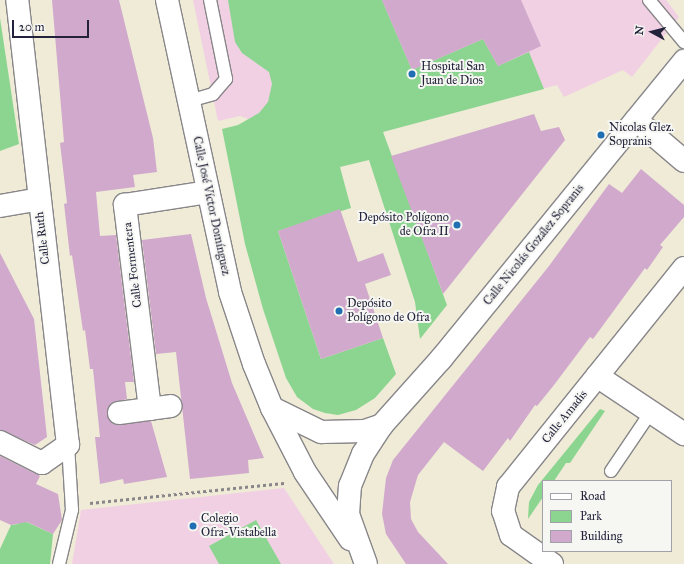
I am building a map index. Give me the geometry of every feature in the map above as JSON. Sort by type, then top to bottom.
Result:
[{"type":"street","name":"Calle Ruth","points":[[17,0],[68,445]]},
{"type":"street","name":"Calle José Víctor Domínguez","points":[[167,0],[230,292],[254,364],[272,408],[305,472],[366,564]]},
{"type":"street","name":"Calle Nicolás Gozález Sopranis","points":[[366,564],[348,514],[350,486],[364,454],[382,425],[441,359],[684,61]]},
{"type":"street","points":[[636,120],[684,161]]},
{"type":"street","name":"Calle Formentera","points":[[119,413],[161,407],[125,205],[208,192]]},
{"type":"street","points":[[0,206],[39,199]]},
{"type":"street","name":"Calle Amadis","points":[[553,559],[511,535],[503,511],[508,487],[684,268]]},
{"type":"street","points":[[597,376],[684,434]]},
{"type":"street","points":[[272,408],[321,432],[365,431],[382,425]]},
{"type":"street","points":[[0,442],[42,463],[68,445]]},
{"type":"lane","points":[[189,101],[213,94],[226,79],[210,0]]},
{"type":"lane","points":[[649,0],[684,42]]},
{"type":"lane","points":[[611,470],[651,412]]},
{"type":"lane","points":[[59,564],[72,506],[68,445]]},
{"type":"path","points":[[72,506],[282,483],[305,472]]},
{"type":"shaded area","name":"Hospital San Juan de Dios","points":[[193,0],[666,0],[679,17],[632,77],[623,70],[564,97],[557,85],[329,146],[240,116],[218,121]]},
{"type":"shaded area","name":"Colegio Ofra-Vistabella","points":[[284,488],[334,564],[72,564],[81,510]]},
{"type":"green space","points":[[228,0],[382,0],[412,70],[483,39],[498,66],[529,52],[544,89],[383,132],[447,305],[420,339],[415,302],[369,160],[340,167],[351,208],[278,231],[321,359],[383,338],[396,374],[375,398],[356,410],[338,415],[325,413],[313,409],[297,397],[286,378],[263,309],[245,244],[222,129],[238,125],[259,113],[268,102],[272,84],[269,72],[242,53],[235,42]]},
{"type":"green space","points":[[0,18],[19,144],[0,151]]},
{"type":"green space","points":[[600,409],[605,411],[570,463],[566,463],[555,480],[542,480]]},
{"type":"green space","points":[[542,480],[542,498],[528,519],[529,502]]},
{"type":"green space","points":[[20,519],[53,534],[50,564],[0,564],[0,549],[11,525],[18,524]]},
{"type":"green space","points":[[256,520],[281,564],[219,564],[209,546]]},
{"type":"building","points":[[52,0],[119,0],[153,138],[157,172],[133,175],[135,187],[96,192],[100,236],[116,235],[134,382],[125,382],[127,399],[111,403],[107,415],[115,425],[151,421],[167,477],[124,484],[123,479],[100,484],[95,437],[100,437],[93,369],[90,369],[85,330],[83,331],[72,255],[70,256],[64,204],[67,203],[60,143],[64,142]]},
{"type":"building","points":[[382,0],[521,0],[541,46],[498,66],[483,39],[412,70]]},
{"type":"building","name":"Depósito Polígono de Ofra II","points":[[534,114],[541,131],[559,127],[565,140],[443,294],[391,156]]},
{"type":"building","points":[[641,169],[684,205],[684,217],[660,245],[663,247],[647,270],[645,268],[593,339],[590,337],[554,385],[537,406],[535,405],[510,441],[508,438],[483,471],[444,442],[418,475],[410,502],[411,519],[418,532],[448,564],[406,564],[386,534],[382,514],[386,478],[393,460],[549,266],[609,184],[622,193]]},
{"type":"building","name":"Depósito Polígono de Ofra","points":[[340,209],[358,262],[383,253],[391,275],[365,284],[383,338],[321,359],[278,231]]},
{"type":"building","points":[[191,234],[206,298],[232,383],[264,458],[248,460],[249,473],[190,479],[176,352],[156,354],[142,240]]},
{"type":"building","points":[[0,253],[34,319],[47,437],[35,445],[0,430]]},
{"type":"building","points":[[0,456],[40,476],[36,484],[58,494],[62,520],[53,534],[27,522],[11,525],[0,520]]},
{"type":"place","name":"Hospital San Juan de Dios","points":[[412,74]]},
{"type":"place","name":"Nicolas Glez. Sopranis","points":[[601,135]]},
{"type":"place","name":"Depósito Polígono de Ofra II","points":[[457,225]]},
{"type":"place","name":"Depósito Polígono de Ofra","points":[[339,311]]},
{"type":"place","name":"Colegio Ofra-Vistabella","points":[[193,526]]}]
